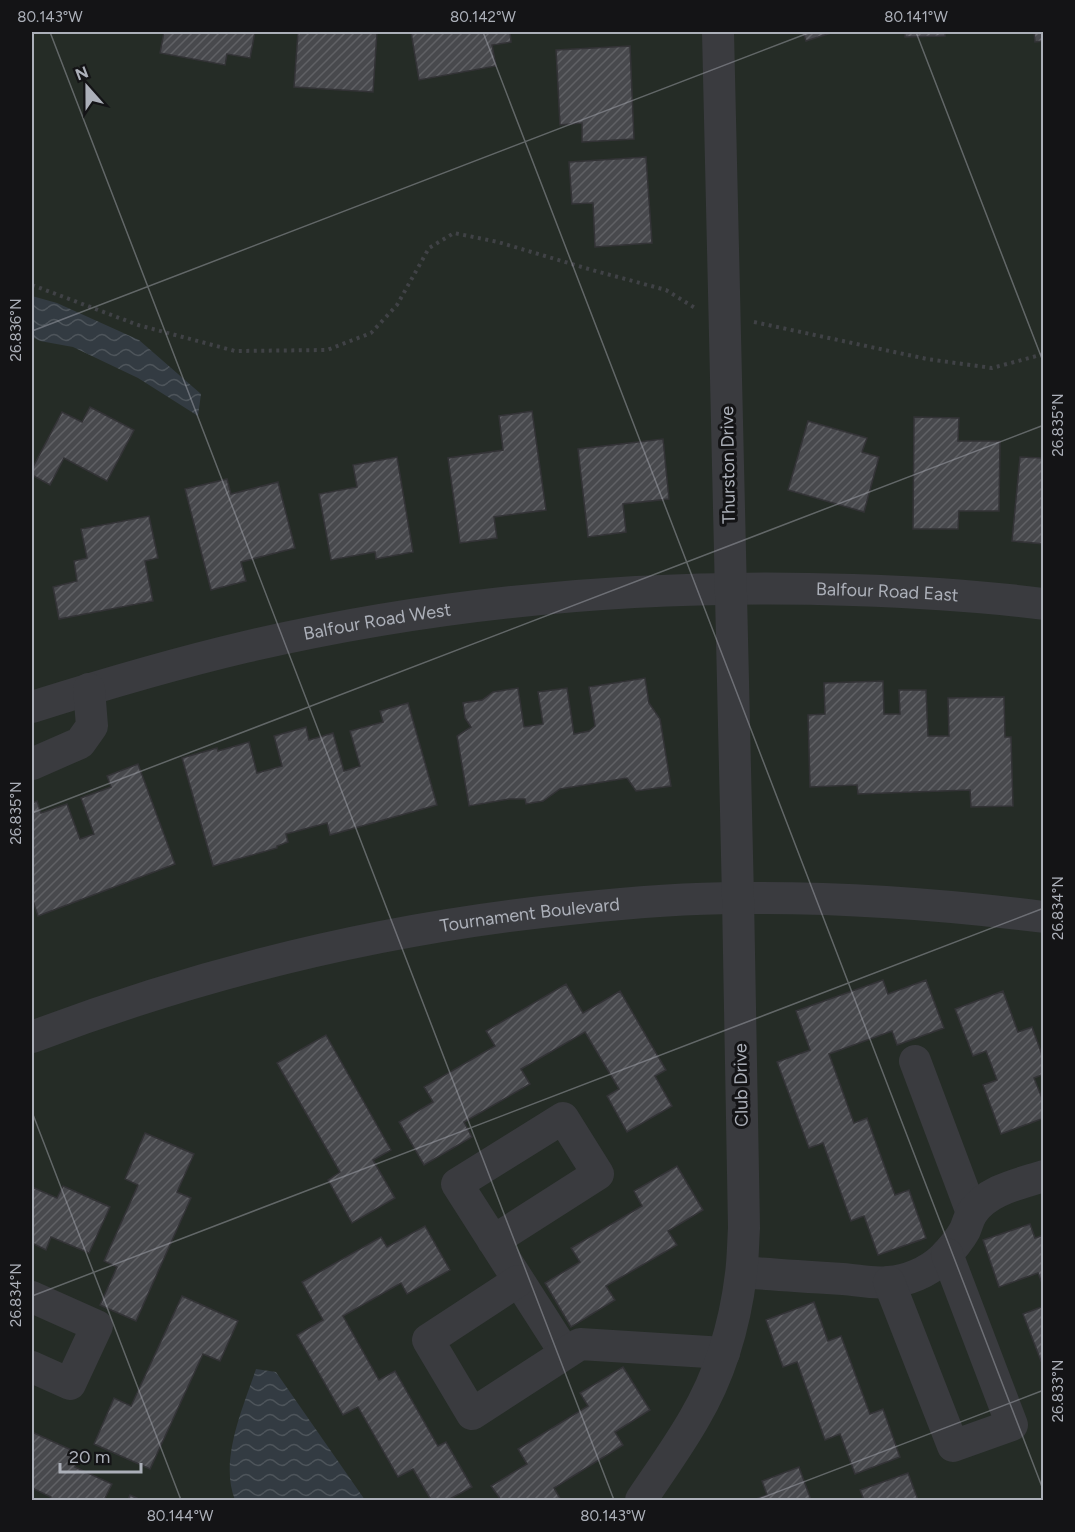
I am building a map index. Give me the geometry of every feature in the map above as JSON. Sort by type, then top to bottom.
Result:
[{"type":"street","name":"Thurston Drive","points":[[718,32],[738,898]]},
{"type":"street","name":"Balfour Road East","points":[[730,588],[908,592],[1044,604]]},
{"type":"street","name":"Balfour Road West","points":[[32,707],[127,677],[246,647],[366,623],[498,604],[608,593],[730,588]]},
{"type":"street","points":[[32,764],[80,743],[92,726],[89,689]]},
{"type":"street","name":"Tournament Boulevard","points":[[32,1037],[96,1013],[204,978],[287,956],[398,932],[511,915],[601,905],[738,898],[876,901],[975,908],[1044,917]]},
{"type":"street","name":"Club Drive","points":[[641,1500],[695,1418],[716,1374],[735,1311],[742,1272],[744,1228],[738,898]]},
{"type":"street","points":[[915,1061],[972,1213]]},
{"type":"street","points":[[742,1272],[870,1283],[908,1278],[925,1271],[947,1254],[964,1231],[972,1213],[986,1197],[1044,1176]]},
{"type":"street","points":[[493,1240],[565,1353]]},
{"type":"street","points":[[889,1282],[953,1446],[1012,1425],[947,1254]]},
{"type":"street","points":[[518,1281],[428,1340],[472,1414],[580,1344],[724,1353]]},
{"type":"street","points":[[32,1297],[97,1326],[70,1384],[32,1367]]},
{"type":"path","points":[[32,285],[138,325],[235,351],[327,350],[371,333],[397,305],[429,248],[454,233],[498,242],[666,290],[702,313],[927,359],[992,368],[1044,354]]},
{"type":"shaded area","points":[[32,32],[1043,32],[1043,1500],[32,1500]]},
{"type":"water","points":[[32,296],[57,303],[139,340],[201,394],[198,416],[138,378],[73,347],[40,341],[32,337]]},
{"type":"water","points":[[256,1369],[276,1372],[365,1500],[235,1500],[231,1484],[231,1451],[239,1417]]},
{"type":"building","points":[[164,32],[255,32],[250,58],[227,54],[225,65],[160,53]]},
{"type":"building","points":[[298,32],[377,32],[373,92],[294,87]]},
{"type":"building","points":[[411,32],[510,32],[511,42],[492,45],[496,66],[419,80]]},
{"type":"building","points":[[803,32],[834,32],[806,41]]},
{"type":"building","points":[[905,32],[945,32],[945,36],[905,37]]},
{"type":"building","points":[[1034,32],[1044,32],[1044,41],[1035,42]]},
{"type":"building","points":[[630,46],[634,139],[582,142],[582,123],[560,125],[556,50]]},
{"type":"building","points":[[646,157],[652,243],[595,247],[593,203],[572,204],[569,162]]},
{"type":"building","points":[[90,407],[134,430],[107,481],[64,458],[50,485],[32,475],[32,469],[62,412],[82,422]]},
{"type":"building","points":[[532,411],[546,510],[494,517],[497,538],[460,543],[448,458],[503,450],[499,416]]},
{"type":"building","points":[[914,417],[959,418],[958,441],[1000,441],[999,511],[959,511],[958,529],[913,529]]},
{"type":"building","points":[[808,421],[867,438],[862,452],[879,457],[864,512],[788,490]]},
{"type":"building","points":[[663,439],[669,499],[623,504],[626,532],[588,537],[578,449]]},
{"type":"building","points":[[1043,450],[1044,544],[1012,541],[1020,457],[1042,458]]},
{"type":"building","points":[[397,457],[413,552],[376,559],[375,552],[331,560],[319,494],[357,487],[353,465]]},
{"type":"building","points":[[227,479],[231,494],[278,482],[295,548],[241,562],[246,581],[211,590],[185,489]]},
{"type":"building","points":[[149,516],[158,558],[145,561],[153,601],[59,619],[53,587],[77,581],[74,561],[87,558],[81,529]]},
{"type":"building","points":[[645,678],[649,703],[660,719],[671,786],[636,791],[627,778],[560,789],[543,801],[526,804],[525,799],[509,799],[469,806],[457,736],[471,727],[465,718],[463,703],[482,700],[493,692],[518,688],[524,727],[543,724],[538,692],[567,688],[574,734],[589,731],[595,726],[589,687]]},
{"type":"building","points":[[883,681],[884,714],[900,714],[899,690],[926,690],[928,736],[949,736],[948,698],[1004,697],[1005,737],[1011,737],[1013,806],[971,807],[970,790],[858,794],[857,785],[810,787],[808,715],[825,714],[824,683]]},
{"type":"building","points":[[408,703],[437,805],[330,835],[327,823],[286,834],[288,842],[277,848],[213,866],[182,758],[249,742],[257,773],[282,766],[274,736],[306,727],[309,740],[333,733],[344,771],[360,766],[350,731],[383,722],[380,711]]},
{"type":"building","points":[[138,764],[175,864],[38,916],[32,898],[32,803],[37,801],[41,813],[67,804],[80,839],[94,834],[81,798],[111,787],[107,776]]},
{"type":"building","points":[[883,980],[888,994],[926,980],[944,1028],[897,1045],[892,1031],[829,1054],[854,1123],[867,1118],[895,1195],[909,1190],[926,1238],[878,1255],[864,1216],[851,1221],[823,1143],[809,1148],[777,1062],[810,1050],[796,1011]]},
{"type":"building","points":[[566,984],[583,1013],[620,991],[666,1070],[655,1076],[672,1106],[627,1132],[607,1096],[619,1089],[585,1032],[521,1069],[530,1084],[464,1122],[472,1137],[424,1165],[399,1122],[433,1102],[424,1087],[495,1046],[486,1031]]},
{"type":"building","points":[[1003,991],[1018,1032],[1032,1027],[1044,1060],[1044,1074],[1034,1078],[1044,1103],[1044,1118],[1001,1134],[983,1085],[997,1080],[986,1051],[973,1056],[955,1009]]},
{"type":"building","points":[[326,1035],[391,1150],[373,1160],[395,1198],[352,1223],[328,1180],[340,1172],[277,1063]]},
{"type":"building","points":[[145,1133],[194,1154],[177,1192],[191,1198],[136,1321],[100,1305],[117,1267],[104,1261],[138,1185],[125,1179]]},
{"type":"building","points":[[677,1166],[703,1210],[668,1231],[677,1245],[606,1286],[615,1300],[571,1327],[545,1283],[580,1262],[571,1248],[642,1206],[634,1191]]},
{"type":"building","points":[[63,1186],[110,1207],[89,1253],[51,1237],[46,1250],[32,1243],[32,1187],[57,1198]]},
{"type":"building","points":[[1030,1224],[1035,1238],[1044,1235],[1044,1288],[1038,1273],[999,1287],[983,1240]]},
{"type":"building","points":[[425,1226],[450,1270],[407,1294],[401,1283],[343,1316],[379,1380],[395,1371],[438,1446],[446,1442],[472,1487],[448,1500],[431,1500],[413,1469],[398,1477],[358,1407],[343,1415],[297,1335],[323,1320],[302,1282],[381,1237],[387,1247]]},
{"type":"building","points":[[182,1296],[238,1321],[220,1361],[203,1354],[150,1469],[94,1444],[114,1398],[131,1406]]},
{"type":"building","points":[[814,1302],[828,1341],[841,1336],[870,1414],[883,1409],[900,1457],[855,1474],[840,1434],[825,1440],[797,1362],[783,1367],[766,1320]]},
{"type":"building","points":[[1044,1306],[1044,1360],[1041,1361],[1023,1314]]},
{"type":"building","points":[[623,1367],[650,1410],[615,1432],[623,1445],[554,1488],[561,1500],[501,1500],[491,1486],[527,1464],[518,1449],[588,1406],[580,1393]]},
{"type":"building","points":[[32,1432],[80,1454],[75,1467],[112,1484],[104,1500],[49,1500],[51,1497],[32,1488]]},
{"type":"building","points":[[799,1467],[811,1500],[753,1500],[767,1495],[762,1481]]},
{"type":"building","points":[[908,1473],[918,1500],[864,1500],[860,1490]]},
{"type":"building","points":[[130,1495],[141,1500],[128,1500]]}]
